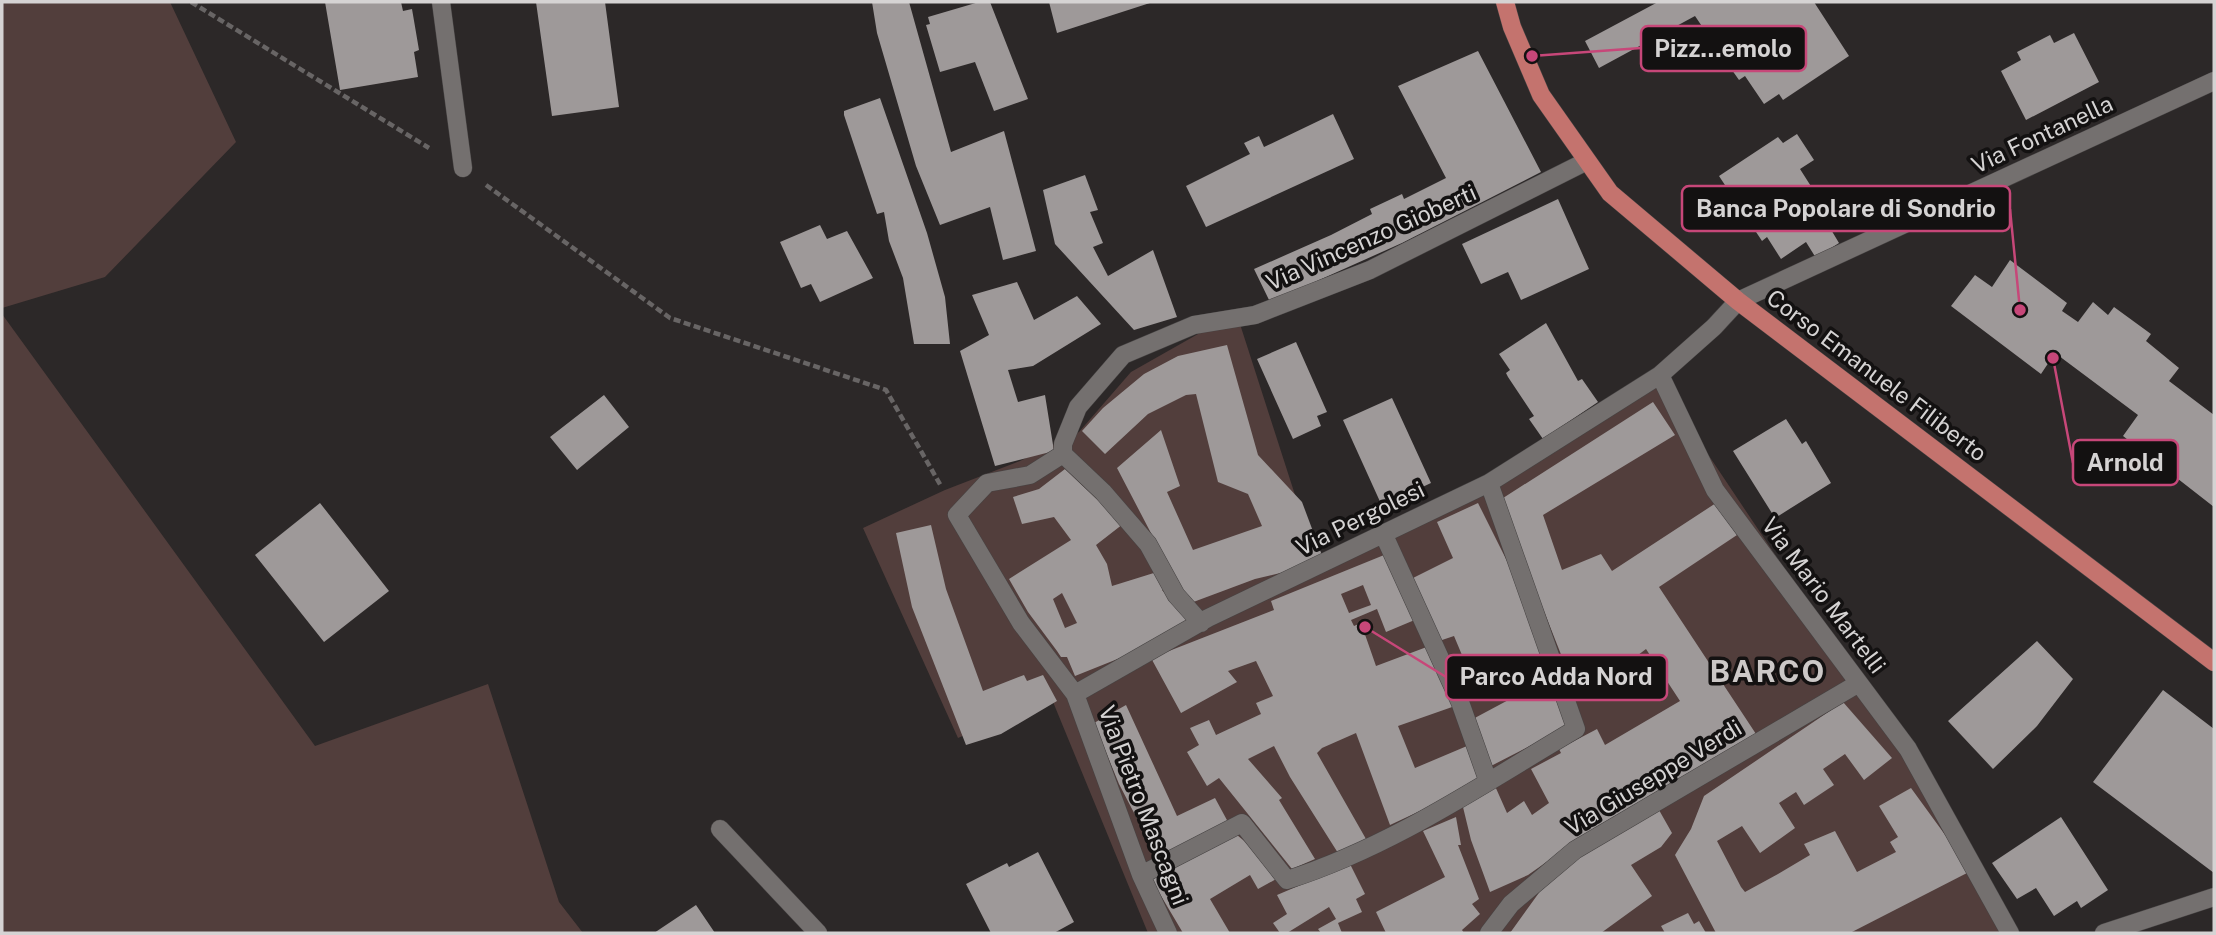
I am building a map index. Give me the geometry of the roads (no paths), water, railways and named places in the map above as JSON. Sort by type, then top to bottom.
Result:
[{"type":"main road","name":"Corso Emanuele Filiberto","points":[[1506,2],[1512,27],[1541,95],[1610,192],[1738,301],[2214,662]]},
{"type":"street","points":[[441,2],[463,168]]},
{"type":"street","name":"Via Fontanella","points":[[1738,301],[2214,82]]},
{"type":"street","name":"Via Vincenzo Gioberti","points":[[1063,454],[1063,444],[1078,407],[1123,355],[1194,325],[1255,316],[1370,270],[1587,161]]},
{"type":"street","points":[[1660,375],[1714,327],[1738,301]]},
{"type":"street","name":"Via Pergolesi","points":[[1075,694],[1201,623],[1489,483],[1660,375]]},
{"type":"street","name":"Via Mario Martelli","points":[[1660,375],[1715,490],[1908,749],[2010,933]]},
{"type":"street","points":[[1063,454],[1103,492],[1148,544],[1176,595],[1201,623]]},
{"type":"street","name":"Via Pietro Mascagni","points":[[1063,454],[1030,474],[987,483],[957,515],[1021,622],[1075,694],[1141,875],[1168,933]]},
{"type":"street","points":[[1141,875],[1242,823],[1287,880],[1328,867],[1474,792],[1576,729],[1489,483]]},
{"type":"street","points":[[1383,533],[1460,702],[1488,781]]},
{"type":"street","name":"Via Giuseppe Verdi","points":[[1489,933],[1511,904],[1575,850],[1859,683]]},
{"type":"street","points":[[720,829],[818,933]]},
{"type":"street","points":[[2104,933],[2214,897]]},
{"type":"place","name":"Pizz...emolo","points":[[1532,56]]},
{"type":"place","name":"Banca Popolare di Sondrio","points":[[2020,310]]},
{"type":"place","name":"Arnold","points":[[2053,358]]},
{"type":"place","name":"Parco Adda Nord","points":[[1365,627]]},
{"type":"district","name":"BARCO","points":[[1768,671]]}]
